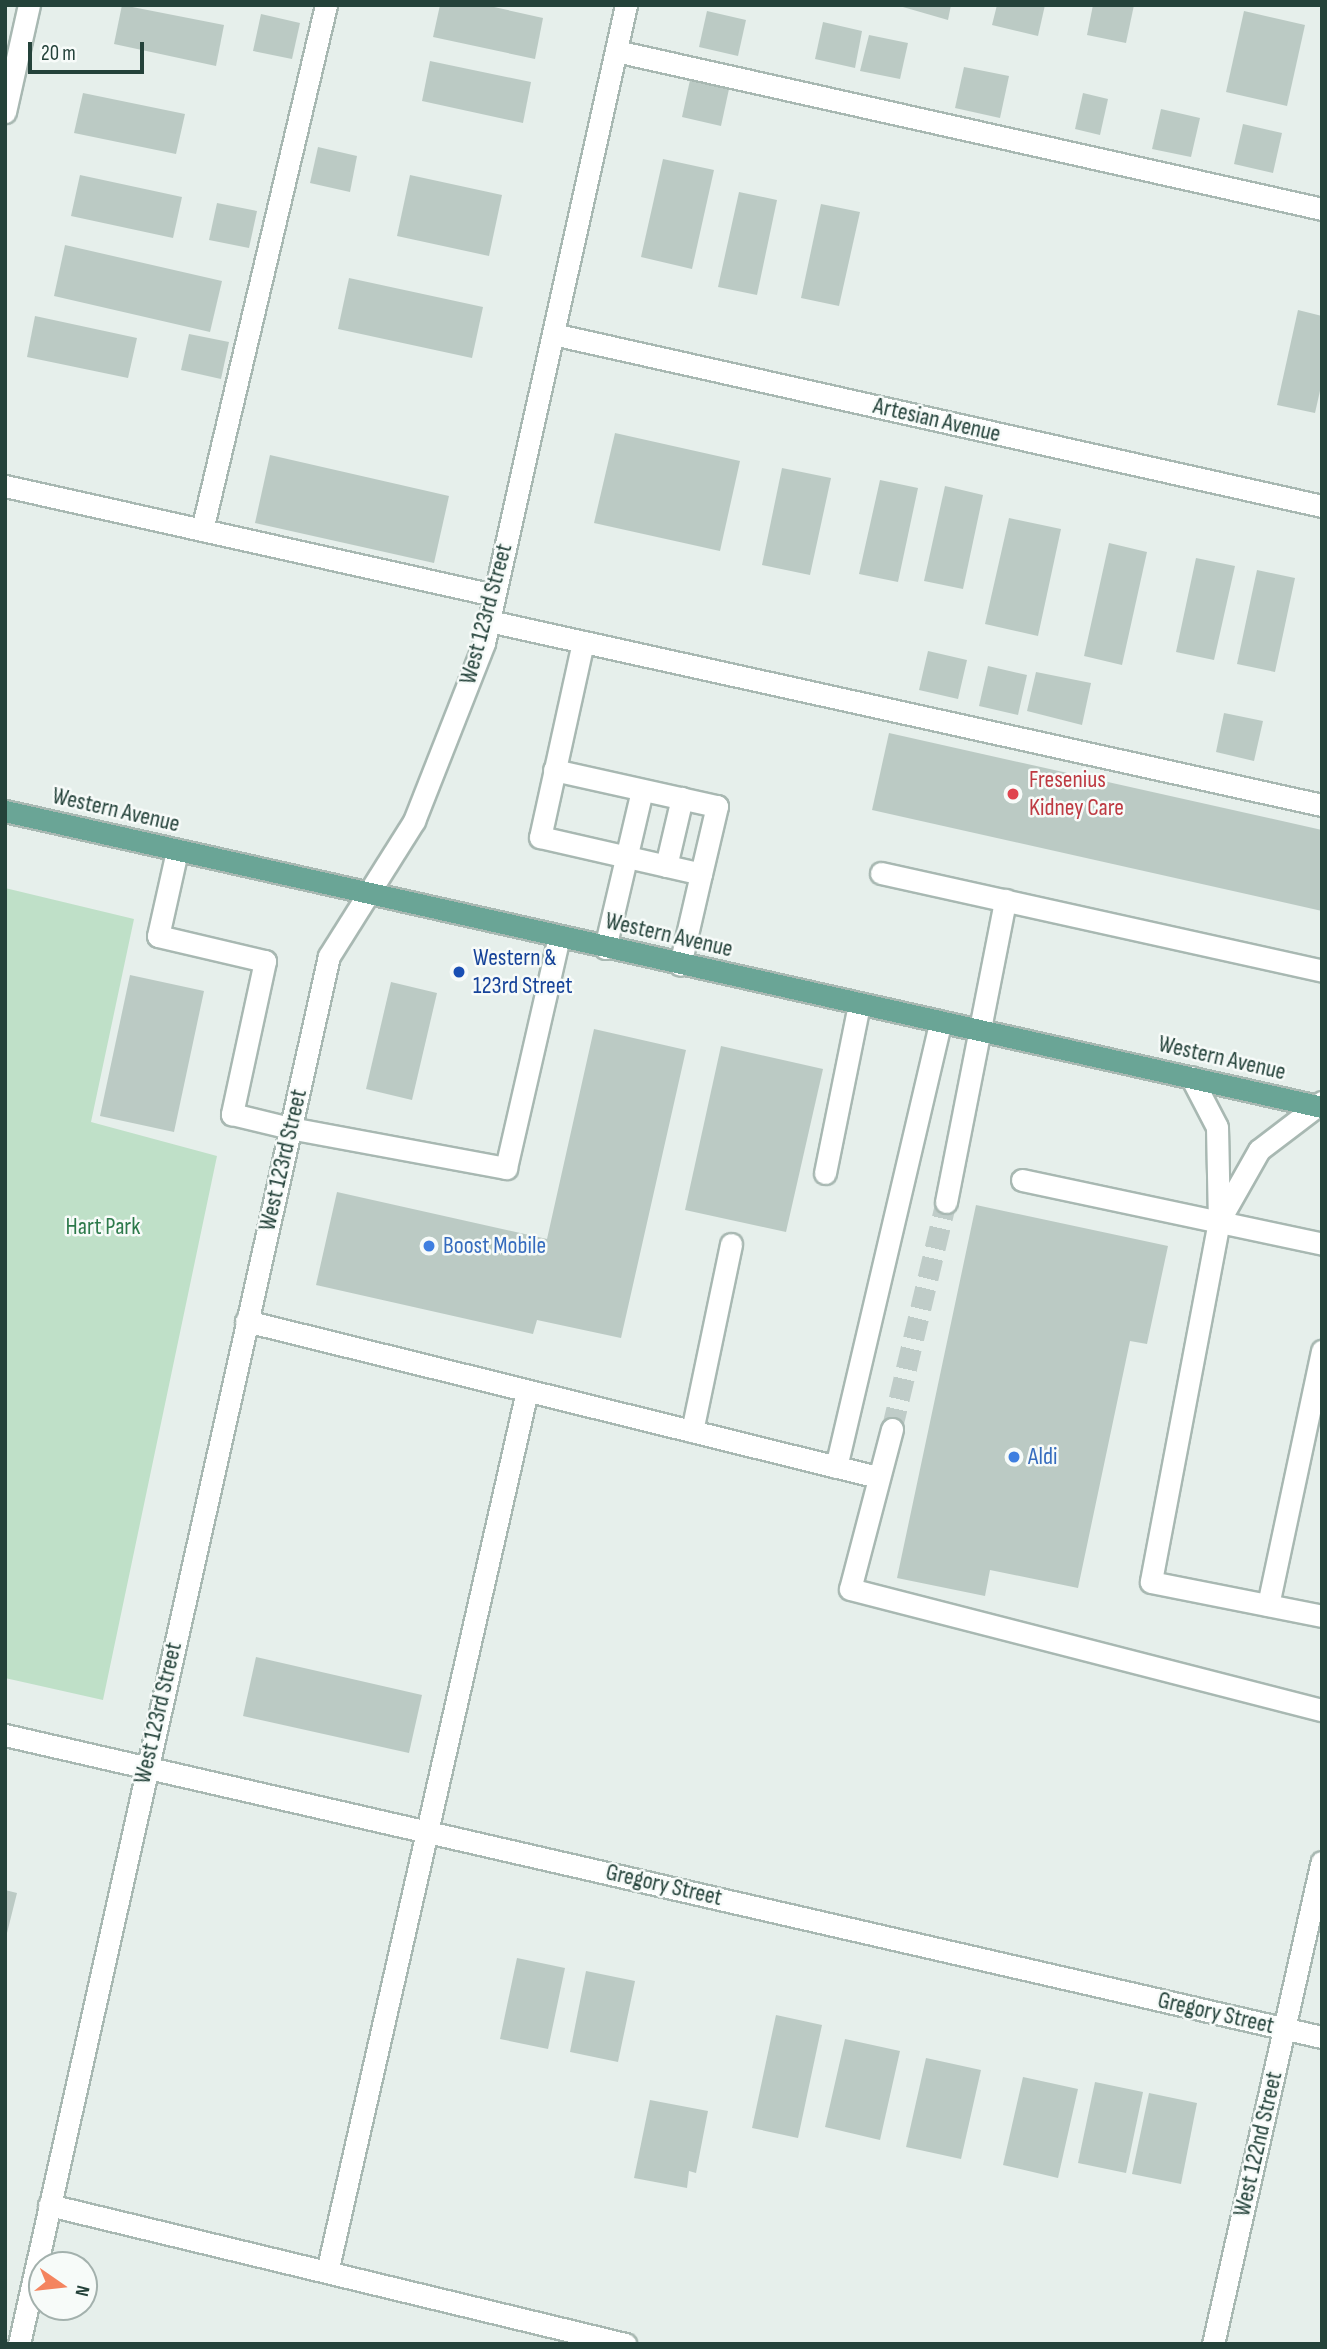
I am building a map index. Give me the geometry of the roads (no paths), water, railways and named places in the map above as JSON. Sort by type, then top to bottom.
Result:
[{"type":"main road","name":"Western Avenue","points":[[5,811],[680,965],[1321,1105]]},
{"type":"street","points":[[5,112],[29,5]]},
{"type":"street","points":[[202,530],[326,5]]},
{"type":"street","name":"West 123rd Street","points":[[19,2344],[146,1765],[329,956],[414,821],[489,621],[626,5]]},
{"type":"street","points":[[616,51],[1322,209]]},
{"type":"street","name":"Artesian Avenue","points":[[553,334],[1322,506]]},
{"type":"street","points":[[5,486],[494,596]]},
{"type":"street","points":[[489,621],[1322,805]]},
{"type":"street","points":[[583,642],[540,836],[701,874]]},
{"type":"street","points":[[554,770],[717,806],[680,965]]},
{"type":"street","points":[[606,948],[642,790]]},
{"type":"street","points":[[666,866],[682,799]]},
{"type":"street","points":[[177,851],[158,936],[265,961],[232,1114],[290,1128],[506,1168],[559,937]]},
{"type":"street","points":[[881,873],[1322,971]]},
{"type":"street","points":[[946,1202],[982,1031],[1005,900]]},
{"type":"street","points":[[825,1173],[859,1004]]},
{"type":"street","points":[[836,1467],[940,1022]]},
{"type":"street","points":[[1191,1077],[1217,1127],[1219,1221],[1152,1582],[1322,1616]]},
{"type":"street","points":[[1219,1221],[1259,1150],[1321,1105]]},
{"type":"street","points":[[1022,1180],[1322,1244]]},
{"type":"street","points":[[692,1432],[731,1244]]},
{"type":"street","points":[[246,1321],[878,1478]]},
{"type":"street","points":[[1268,1605],[1322,1350]]},
{"type":"street","points":[[327,2272],[527,1391]]},
{"type":"street","points":[[892,1429],[850,1589],[1322,1710]]},
{"type":"street","name":"Gregory Street","points":[[5,1735],[146,1765],[1322,2037]]},
{"type":"street","name":"West 122nd Street","points":[[1213,2344],[1322,1863]]},
{"type":"street","points":[[49,2205],[625,2344]]},
{"type":"tunnel","points":[[892,1429],[946,1202]]},
{"type":"place","name":"Fresenius Kidney Care","points":[[1013,794]]},
{"type":"place","name":"Western & 123rd Street","points":[[459,972]]},
{"type":"place","name":"Boost Mobile","points":[[429,1246]]},
{"type":"place","name":"Aldi","points":[[1014,1457]]},
{"type":"park label","name":"Hart Park","points":[[103,1227]]}]
